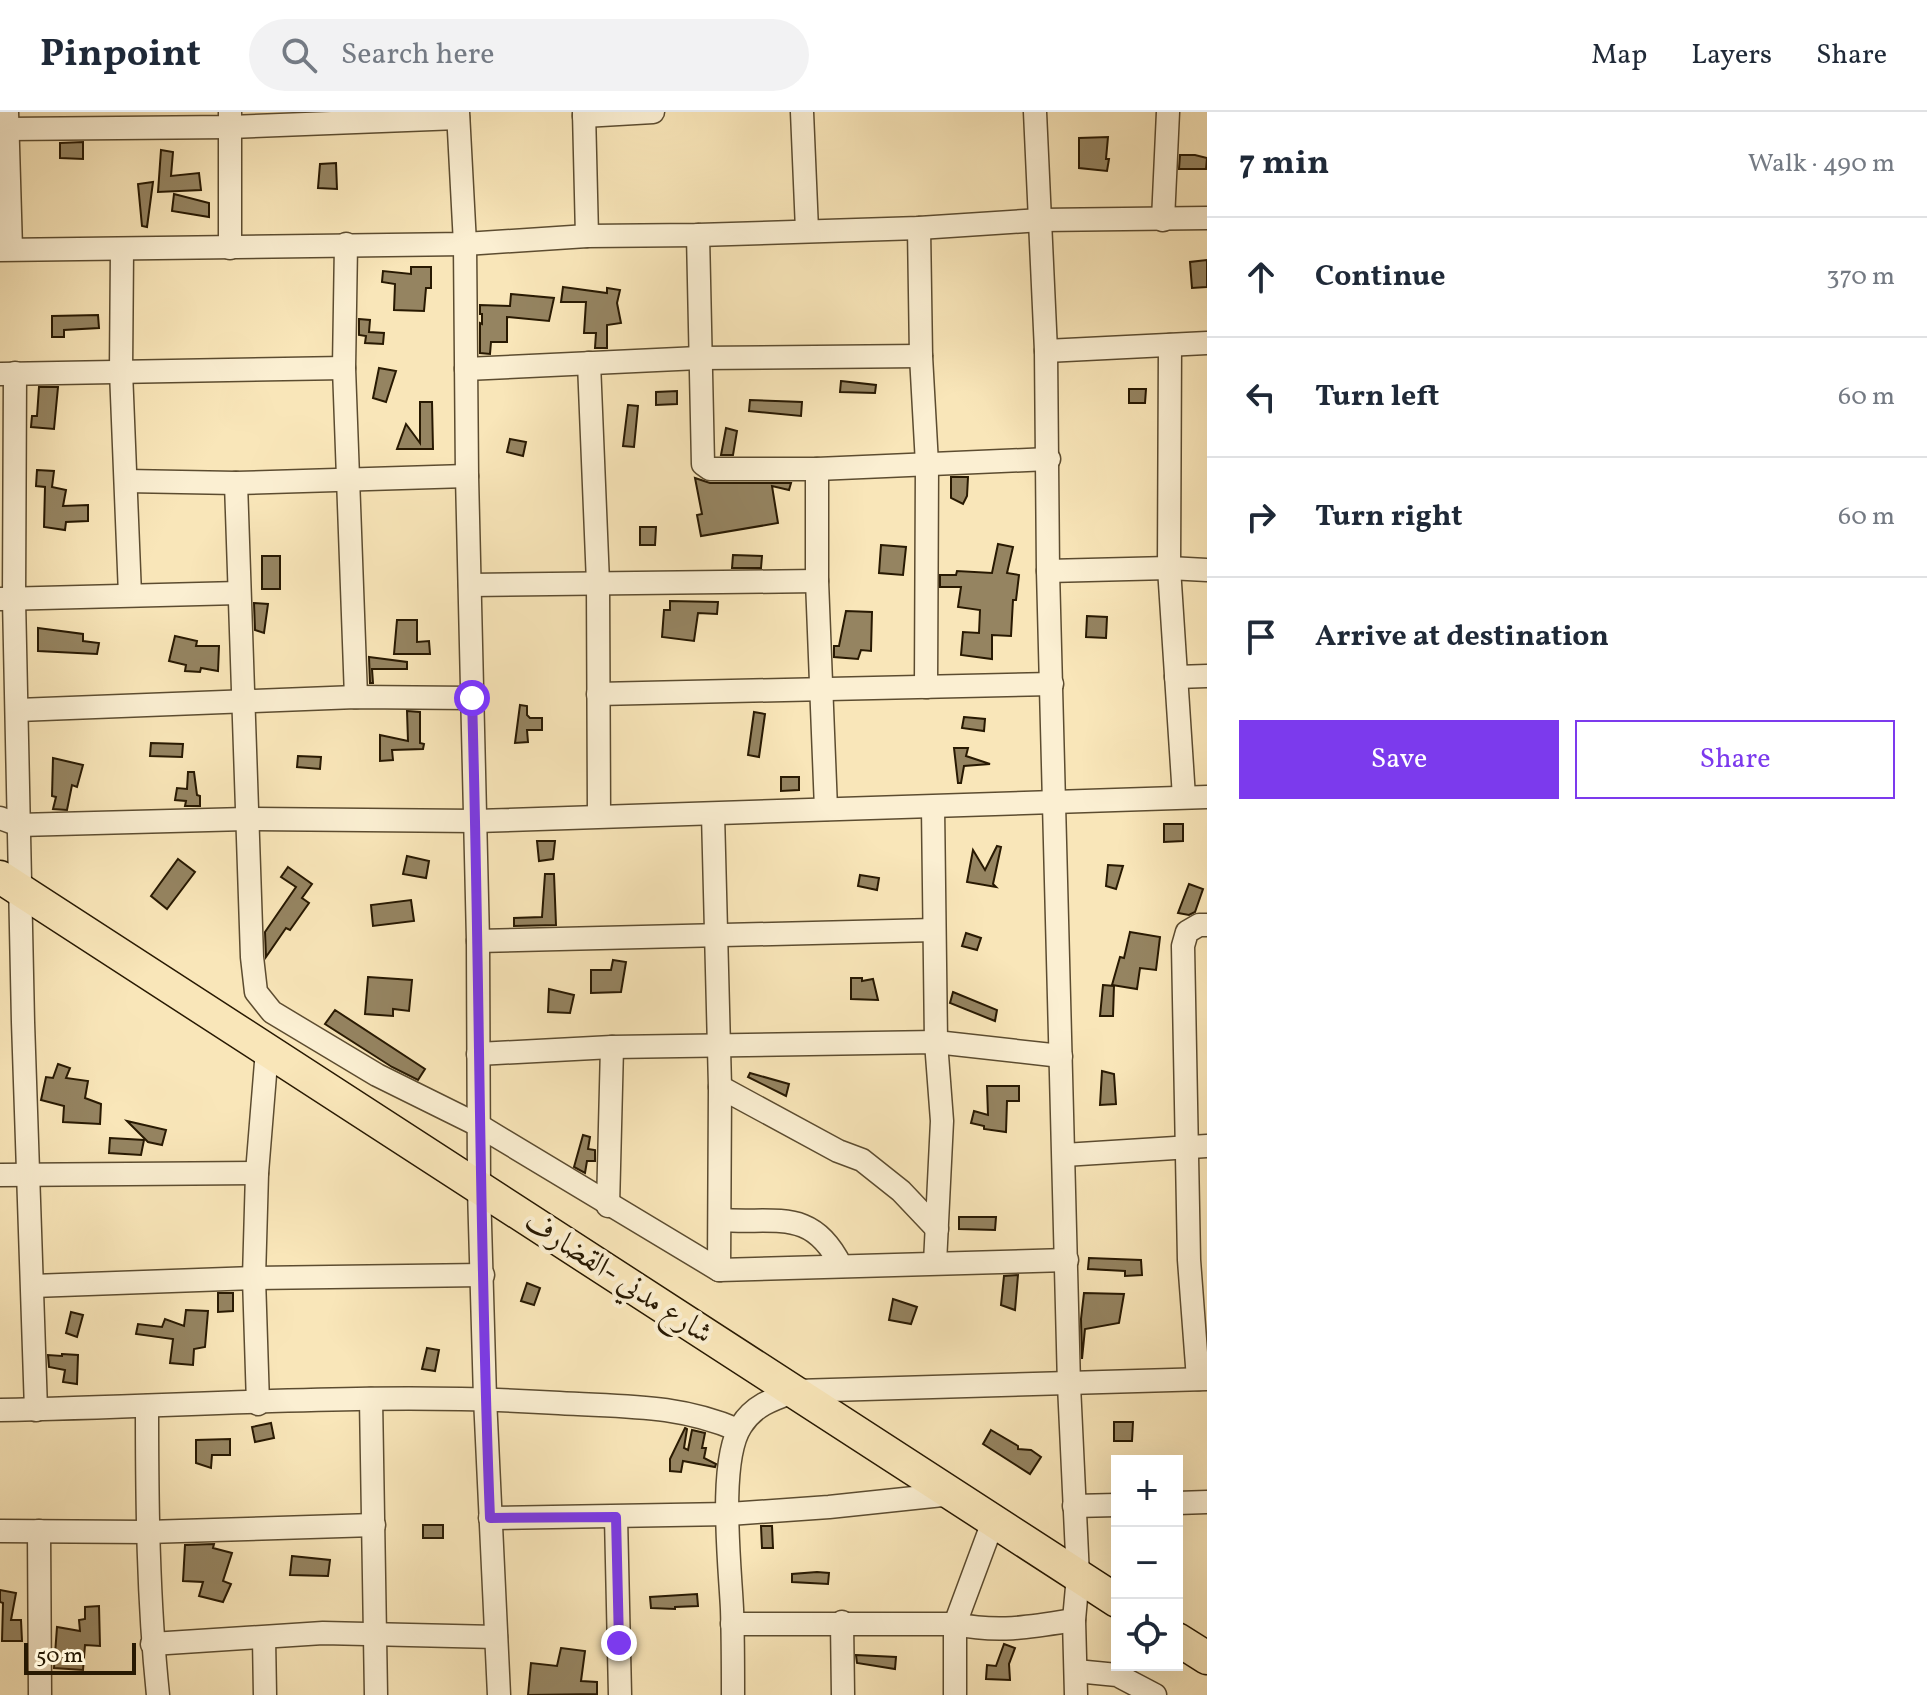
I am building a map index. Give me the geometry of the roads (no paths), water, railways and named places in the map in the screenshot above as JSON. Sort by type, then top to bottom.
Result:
[{"type":"highway","name":"شارع مدني -القضارف","points":[[10,883],[1114,1599]]},
{"type":"highway","points":[[1183,1643],[1207,1658]]},
{"type":"street","points":[[587,236],[584,114],[653,112]]},
{"type":"street","points":[[802,112],[807,230]]},
{"type":"street","points":[[1035,112],[1046,351],[1048,571],[1069,1385],[1078,1576],[1074,1620],[1076,1695]]},
{"type":"street","points":[[1163,220],[1168,112]]},
{"type":"street","points":[[499,1695],[479,1189],[478,941],[465,244],[458,115],[7,121],[5,250],[465,244],[587,236],[919,228],[1041,220],[1207,218]]},
{"type":"street","points":[[230,119],[230,248]]},
{"type":"street","points":[[919,228],[927,464],[926,687]]},
{"type":"street","points":[[698,235],[699,358],[703,464],[706,467],[817,469],[1049,459]]},
{"type":"street","points":[[346,244],[344,368],[356,697]]},
{"type":"street","points":[[122,250],[121,371],[130,595]]},
{"type":"street","points":[[1046,351],[1207,343]]},
{"type":"street","points":[[1170,345],[1169,568],[1184,797]]},
{"type":"street","points":[[466,369],[699,358],[921,356]]},
{"type":"street","points":[[589,363],[598,583],[599,816]]},
{"type":"street","points":[[36,1410],[23,1022],[10,883],[10,822],[18,710],[7,599],[8,373],[344,368]]},
{"type":"street","points":[[817,469],[817,581],[826,809]]},
{"type":"street","points":[[126,481],[236,483],[467,476]]},
{"type":"street","points":[[236,483],[246,819],[256,992],[272,1012],[377,1075],[478,1125],[719,1270],[1067,1260]]},
{"type":"street","points":[[1048,571],[1207,570]]},
{"type":"street","points":[[470,585],[817,581]]},
{"type":"street","points":[[7,599],[239,593]]},
{"type":"street","points":[[1176,677],[1207,676]]},
{"type":"street","points":[[598,694],[1052,684]]},
{"type":"street","points":[[18,710],[356,697],[472,698]]},
{"type":"street","points":[[10,822],[246,819],[476,821],[1207,797]]},
{"type":"street","points":[[933,807],[936,1042],[942,1121],[935,1263]]},
{"type":"street","points":[[713,814],[718,935],[719,1270]]},
{"type":"street","points":[[733,1695],[730,1459],[738,1430],[750,1414],[765,1402],[796,1391],[1203,1379],[1197,1147],[1183,946],[1187,932],[1199,925],[1207,925]]},
{"type":"street","points":[[478,941],[934,930]]},
{"type":"street","points":[[478,1054],[612,1047],[936,1042],[1061,1056]]},
{"type":"street","points":[[608,1206],[612,1047]]},
{"type":"street","points":[[258,1404],[254,1278],[257,1173],[267,1050]]},
{"type":"street","points":[[720,1087],[838,1151],[862,1160],[883,1174],[937,1229]]},
{"type":"street","points":[[1064,1155],[1197,1147]]},
{"type":"street","points":[[0,1175],[257,1173]]},
{"type":"street","points":[[721,1220],[787,1220],[806,1225],[833,1250],[841,1266]]},
{"type":"street","points":[[33,1286],[254,1278],[483,1275]]},
{"type":"street","points":[[0,1410],[485,1398],[676,1410],[709,1417],[738,1430]]},
{"type":"street","points":[[371,1399],[376,1695]]},
{"type":"street","points":[[147,1406],[147,1532],[152,1644],[158,1695]]},
{"type":"street","points":[[490,1518],[729,1514],[952,1494]]},
{"type":"street","points":[[1183,1503],[1207,1502]]},
{"type":"street","points":[[1074,1506],[1111,1505]]},
{"type":"street","points":[[616,1517],[620,1695]]},
{"type":"street","points":[[955,1695],[955,1624],[994,1519]]},
{"type":"street","points":[[0,1531],[147,1532],[374,1525]]},
{"type":"street","points":[[39,1531],[40,1695]]},
{"type":"street","points":[[732,1624],[955,1624],[985,1630],[1074,1620]]},
{"type":"street","points":[[842,1622],[843,1695]]},
{"type":"street","points":[[152,1644],[323,1633],[496,1637]]},
{"type":"street","points":[[264,1638],[265,1695]]},
{"type":"street","points":[[1076,1671],[1117,1675],[1155,1695]]}]
